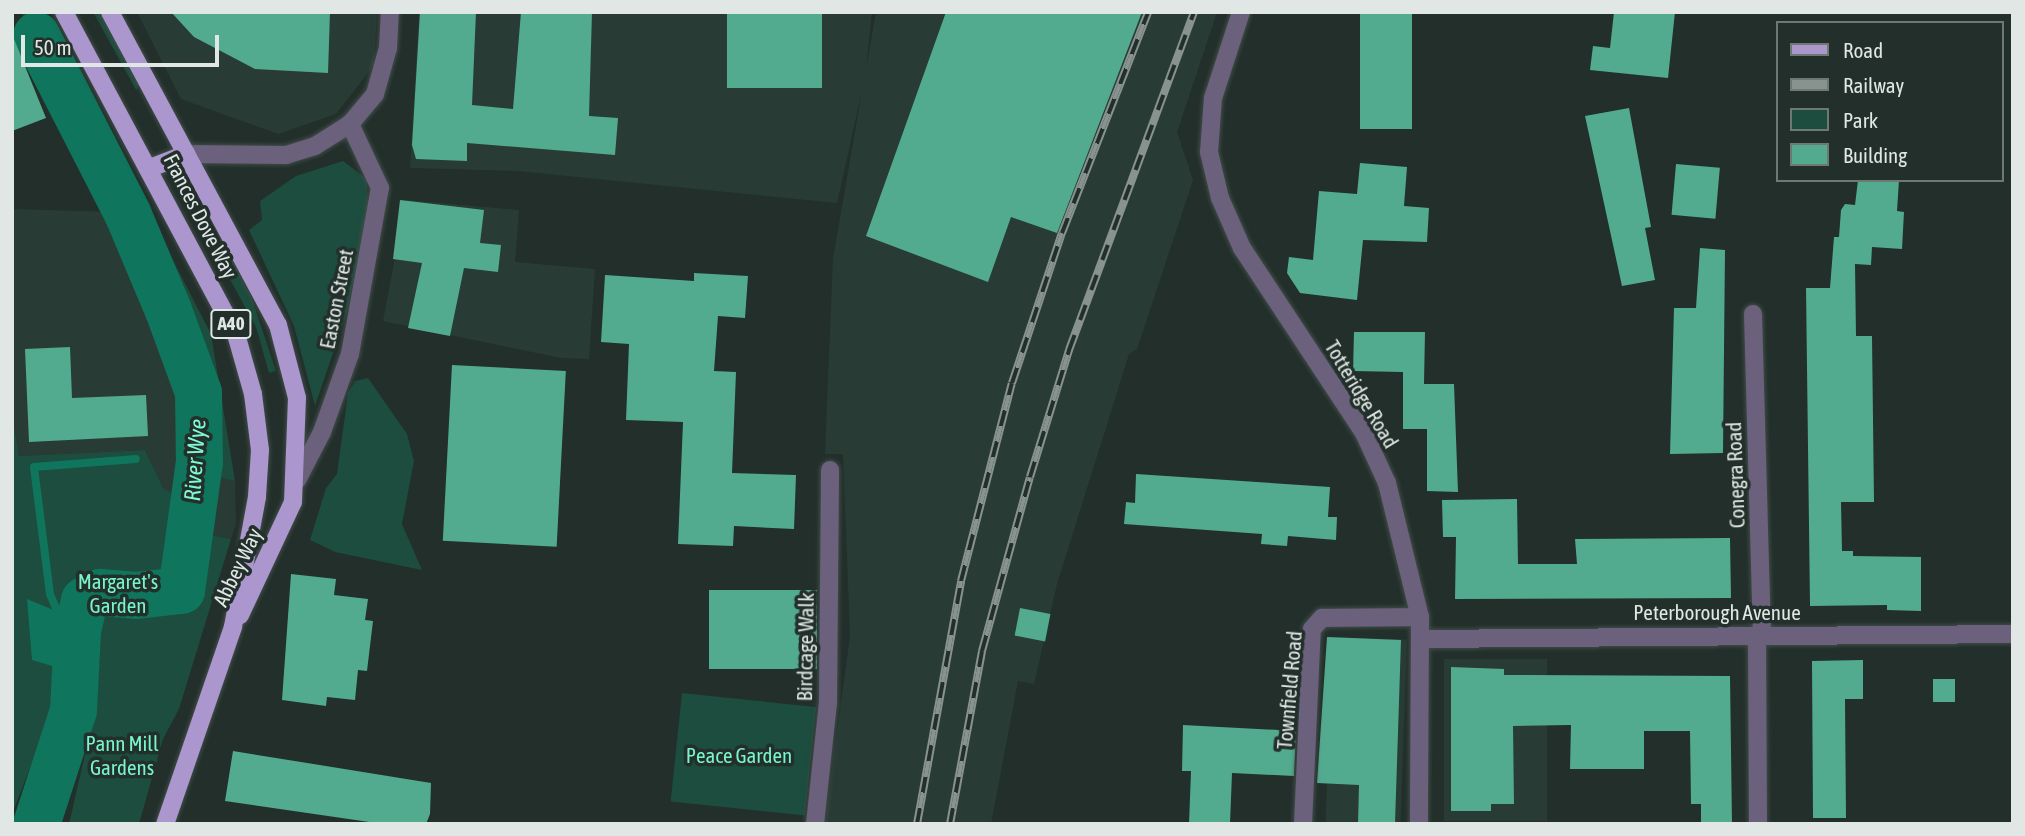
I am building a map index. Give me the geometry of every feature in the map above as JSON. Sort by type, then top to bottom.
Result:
[{"type":"main road","name":"Frances Dove Way","points":[[64,12],[150,167],[236,334],[254,394],[260,450],[257,497]]},
{"type":"main road","name":"Frances Dove Way","points":[[110,12],[278,325],[297,398],[297,480]]},
{"type":"main road","points":[[150,167],[186,154]]},
{"type":"main road","name":"Abbey Way","points":[[233,627],[254,592],[293,502],[297,480]]},
{"type":"main road","name":"Abbey Way","points":[[233,627],[257,497]]},
{"type":"main road","name":"A40","points":[[165,824],[233,627]]},
{"type":"street","points":[[186,154],[286,155],[315,146],[350,124],[375,94],[388,48],[390,12]]},
{"type":"street","name":"Totteridge Road","points":[[1241,12],[1213,98],[1209,152],[1220,198],[1242,248],[1364,433],[1387,483],[1402,532],[1420,617],[1419,824]]},
{"type":"street","name":"Easton Street","points":[[297,480],[322,432],[351,354],[380,188],[350,124]]},
{"type":"street","name":"Conegra Road","points":[[1753,314],[1759,635],[1758,824]]},
{"type":"street","name":"Birdcage Walk","points":[[815,824],[828,703],[830,470]]},
{"type":"street","name":"Townfield Road","points":[[1303,824],[1312,629],[1322,618],[1420,617]]},
{"type":"street","name":"Peterborough Avenue","points":[[1421,639],[2013,634]]},
{"type":"shaded area","points":[[137,12],[377,12],[374,65],[336,114],[278,134],[181,99]]},
{"type":"shaded area","points":[[419,12],[872,12],[866,70],[876,12],[1217,12],[1177,132],[1193,180],[1137,349],[1129,354],[1057,584],[1034,684],[1018,681],[991,824],[825,824],[850,636],[843,454],[825,454],[833,259],[862,91],[837,203],[518,171],[410,168]]},
{"type":"shaded area","points":[[406,200],[519,210],[515,262],[595,269],[589,359],[561,358],[383,321]]},
{"type":"shaded area","points":[[12,209],[112,212],[191,407],[187,466],[235,481],[236,524],[231,539],[184,530],[185,501],[163,488],[145,450],[19,456],[12,413]]},
{"type":"shaded area","points":[[27,599],[68,616],[87,609],[95,617],[96,633],[76,673],[32,660]]},
{"type":"shaded area","points":[[1332,637],[1407,640],[1401,824],[1325,824]]},
{"type":"shaded area","points":[[1444,659],[1547,659],[1547,821],[1444,821]]},
{"type":"green space","points":[[21,12],[45,12],[211,334],[235,481],[219,477],[215,408],[192,315]]},
{"type":"green space","points":[[93,12],[102,12],[140,85],[136,90]]},
{"type":"green space","points":[[343,161],[367,179],[368,212],[347,312],[315,406],[294,326],[249,230],[262,220],[260,201],[296,176]]},
{"type":"green space","points":[[223,243],[251,296],[276,371],[269,373],[256,327],[213,248]]},
{"type":"green space","points":[[368,378],[407,434],[414,461],[402,524],[422,570],[335,552],[310,540],[326,488],[337,474],[348,393],[355,381]]},
{"type":"green space","name":"Margaret's Garden","points":[[12,413],[19,456],[145,450],[163,488],[185,501],[185,530],[231,539],[179,709],[163,739],[139,824],[69,824],[95,711],[59,706],[53,710],[12,814]]},
{"type":"green space","name":"Peace Garden","points":[[682,693],[816,707],[805,816],[671,801]]},
{"type":"building","points":[[171,12],[330,12],[328,73],[255,69],[194,37]]},
{"type":"building","points":[[420,12],[476,12],[472,105],[513,109],[521,12],[592,12],[589,116],[618,118],[615,155],[467,143],[467,161],[416,159],[412,145]]},
{"type":"building","points":[[727,12],[822,12],[822,88],[727,88]]},
{"type":"building","points":[[946,12],[1142,12],[1057,233],[1011,217],[988,282],[866,236]]},
{"type":"building","points":[[1360,12],[1412,12],[1412,129],[1360,129]]},
{"type":"building","points":[[1614,12],[1675,12],[1668,78],[1590,70],[1593,46],[1610,48]]},
{"type":"building","points":[[12,34],[46,118],[12,131]]},
{"type":"building","points":[[1629,108],[1651,227],[1645,228],[1655,280],[1622,286],[1585,116]]},
{"type":"building","points":[[1360,163],[1407,167],[1404,206],[1429,208],[1427,242],[1363,240],[1357,300],[1300,293],[1287,273],[1289,257],[1313,260],[1319,191],[1357,194]]},
{"type":"building","points":[[1676,164],[1720,168],[1715,219],[1672,215]]},
{"type":"building","points":[[1858,182],[1899,182],[1897,211],[1904,212],[1902,249],[1872,247],[1871,265],[1855,264],[1856,336],[1872,336],[1874,502],[1841,502],[1842,551],[1853,551],[1853,556],[1921,557],[1921,611],[1887,610],[1887,605],[1810,606],[1806,288],[1830,288],[1834,237],[1839,237],[1841,210],[1845,204],[1855,205]]},
{"type":"building","points":[[400,200],[484,210],[480,243],[501,245],[498,272],[464,268],[450,336],[408,328],[422,263],[393,259]]},
{"type":"building","points":[[1700,248],[1725,250],[1723,453],[1670,454],[1674,308],[1696,308]]},
{"type":"building","points":[[694,273],[748,276],[745,318],[718,316],[714,371],[736,372],[732,473],[796,475],[794,529],[734,526],[733,546],[678,544],[683,422],[626,420],[629,344],[601,342],[605,275],[694,281]]},
{"type":"building","points":[[1354,332],[1425,332],[1424,384],[1454,384],[1458,492],[1427,491],[1427,429],[1403,429],[1403,372],[1353,371]]},
{"type":"building","points":[[70,347],[72,398],[146,395],[148,436],[29,442],[25,349]]},
{"type":"building","points":[[452,365],[566,371],[557,547],[443,541]]},
{"type":"building","points":[[1136,474],[1330,487],[1328,517],[1337,517],[1336,540],[1288,536],[1287,546],[1261,544],[1262,534],[1124,524],[1126,502],[1135,503]]},
{"type":"building","points":[[1517,499],[1518,564],[1577,564],[1575,539],[1730,538],[1731,598],[1455,599],[1456,537],[1443,537],[1442,500]]},
{"type":"building","points":[[291,574],[336,579],[334,595],[368,599],[365,620],[373,621],[367,671],[358,670],[355,700],[327,697],[326,706],[282,700]]},
{"type":"building","points":[[709,590],[817,590],[817,669],[709,669]]},
{"type":"building","points":[[1020,608],[1050,614],[1045,641],[1015,635]]},
{"type":"building","points":[[1327,637],[1401,640],[1395,824],[1358,824],[1359,785],[1317,783]]},
{"type":"building","points":[[1863,660],[1863,699],[1845,699],[1846,818],[1813,818],[1812,661]]},
{"type":"building","points":[[1451,667],[1504,669],[1504,675],[1730,676],[1732,824],[1701,824],[1701,804],[1691,804],[1690,731],[1644,731],[1644,769],[1570,769],[1571,725],[1513,726],[1514,804],[1491,804],[1491,811],[1451,811]]},
{"type":"building","points":[[1933,679],[1955,679],[1955,702],[1933,702]]},
{"type":"building","points":[[1183,725],[1296,731],[1294,776],[1232,773],[1230,824],[1189,824],[1191,771],[1182,771]]},
{"type":"building","points":[[233,751],[431,783],[430,814],[426,824],[383,824],[225,801]]},
{"type":"waterway","name":"River Wye","points":[[36,35],[128,215],[168,310],[198,392],[199,461],[181,590],[136,595],[100,592],[84,600],[77,631],[73,710],[36,824]]},
{"type":"waterway","points":[[61,620],[50,594],[34,467],[136,459]]},
{"type":"railway","points":[[917,824],[961,581],[1012,383],[1062,233],[1148,12]]},
{"type":"railway","points":[[950,824],[982,651],[1030,477],[1069,350],[1194,12]]},
{"type":"park label","name":"Pann Mill Gardens","points":[[122,755]]}]
